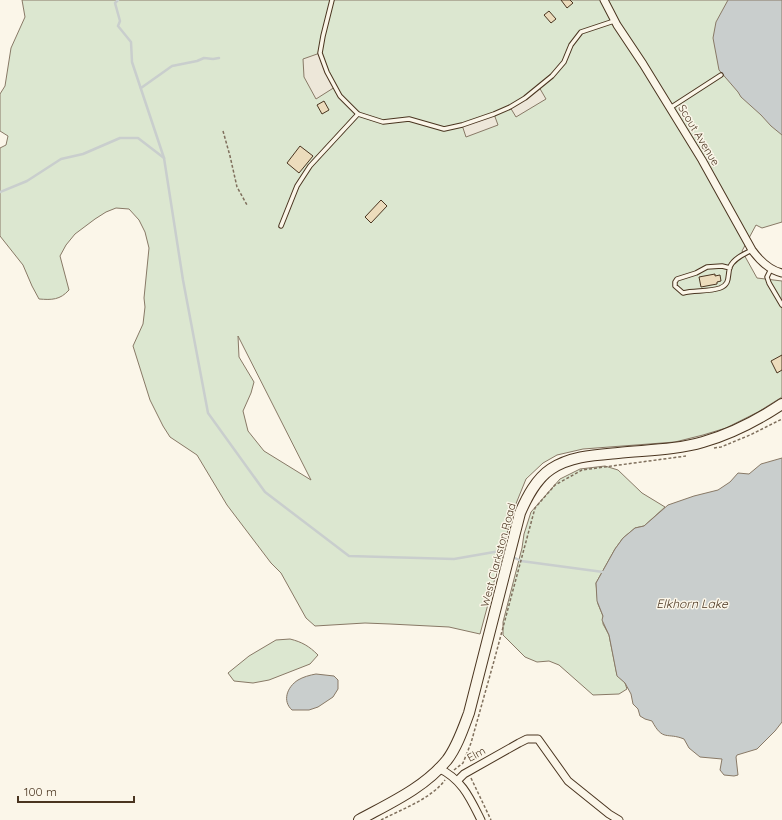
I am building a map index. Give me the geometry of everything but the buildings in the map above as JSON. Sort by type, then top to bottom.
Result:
[{"type":"main road","name":"West Clarkston Road","points":[[359,820],[395,801],[424,782],[447,760],[462,731],[469,713],[520,513],[526,499],[541,478],[565,461],[593,455],[666,449],[702,442],[728,433],[763,416],[782,404]]},
{"type":"street","name":"Scout Avenue","points":[[604,0],[614,21],[702,160],[752,250],[760,261],[771,269],[782,273]]},
{"type":"street","name":"Elm","points":[[458,780],[468,771],[527,739],[538,739],[568,781],[609,814],[619,820]]},
{"type":"street","points":[[438,768],[447,772],[458,780],[467,793],[481,820]]},
{"type":"lane","points":[[332,0],[320,53],[327,72],[340,96],[358,114],[383,122],[409,119],[444,129],[462,125],[488,116],[525,98],[552,76],[564,62],[571,45],[581,32],[614,21]]},
{"type":"lane","points":[[670,108],[721,75]]},
{"type":"lane","points":[[281,226],[298,186],[310,166],[358,114]]},
{"type":"lane","points":[[730,268],[722,266],[707,267],[696,273],[678,279],[675,282],[675,286],[682,293],[721,288],[727,283],[730,275],[730,268],[735,260],[752,250]]},
{"type":"lane","points":[[771,269],[767,277],[782,306]]},
{"type":"path","points":[[223,131],[237,187],[247,205]]},
{"type":"path","points":[[494,662],[535,508],[556,485],[582,470],[677,458]]},
{"type":"path","points":[[463,763],[490,820]]},
{"type":"green space","points":[[22,0],[782,0],[782,222],[762,228],[756,225],[742,251],[757,278],[782,281],[782,397],[758,412],[726,428],[703,435],[675,442],[583,449],[557,455],[543,463],[526,479],[513,511],[480,634],[449,627],[390,624],[365,623],[315,626],[306,618],[281,573],[271,563],[227,505],[197,455],[170,437],[150,400],[133,346],[143,324],[149,248],[145,232],[139,220],[129,209],[116,208],[106,212],[75,234],[66,245],[60,256],[69,290],[59,298],[52,299],[39,299],[23,265],[0,236],[0,148],[6,145],[8,136],[0,131],[0,94],[5,86],[11,48],[25,17]],"holes":[[[238,336],[311,480],[264,451],[248,431],[243,411],[254,382],[239,357]]]},
{"type":"green space","points":[[605,466],[618,470],[642,493],[665,507],[644,526],[635,528],[623,538],[615,549],[596,583],[598,604],[603,616],[603,624],[609,635],[617,675],[625,683],[627,689],[619,694],[593,695],[559,665],[549,661],[537,662],[525,657],[503,635],[503,622],[522,548],[524,534],[531,512],[560,479],[580,469]]},
{"type":"green space","points":[[290,639],[312,649],[318,655],[310,664],[269,680],[253,683],[234,681],[228,673],[249,656],[276,640]]},
{"type":"shaded area","points":[[320,53],[335,87],[316,99],[304,77],[303,59]]},
{"type":"shaded area","points":[[539,87],[546,99],[516,117],[510,107]]},
{"type":"shaded area","points":[[494,114],[498,125],[466,137],[462,125]]},
{"type":"water","points":[[728,0],[782,0],[782,135],[741,97],[719,70],[713,38],[716,22]]},
{"type":"water","name":"Elkhorn Lake","points":[[782,458],[782,722],[757,749],[737,755],[738,775],[724,775],[720,770],[722,759],[700,757],[689,748],[684,739],[662,734],[652,721],[640,716],[638,709],[633,704],[631,694],[625,683],[617,676],[609,635],[602,620],[603,616],[597,601],[596,583],[615,549],[623,538],[635,528],[644,526],[668,505],[718,490],[730,482],[738,473],[749,474],[761,464]]},
{"type":"water","points":[[316,674],[334,676],[338,680],[338,689],[333,697],[318,707],[309,710],[292,710],[287,702],[287,694],[291,686],[300,679]]},
{"type":"waterway","points":[[118,0],[115,3],[120,21],[118,26],[131,42],[132,62],[164,158],[183,280],[208,413],[265,492],[349,556],[454,559],[500,551],[506,554]]},
{"type":"waterway","points":[[141,88],[172,66],[197,61],[204,58],[219,58]]},
{"type":"waterway","points":[[0,192],[27,181],[61,159],[83,154],[120,138],[138,138],[164,158]]},
{"type":"waterway","points":[[511,556],[521,561],[603,572]]}]
